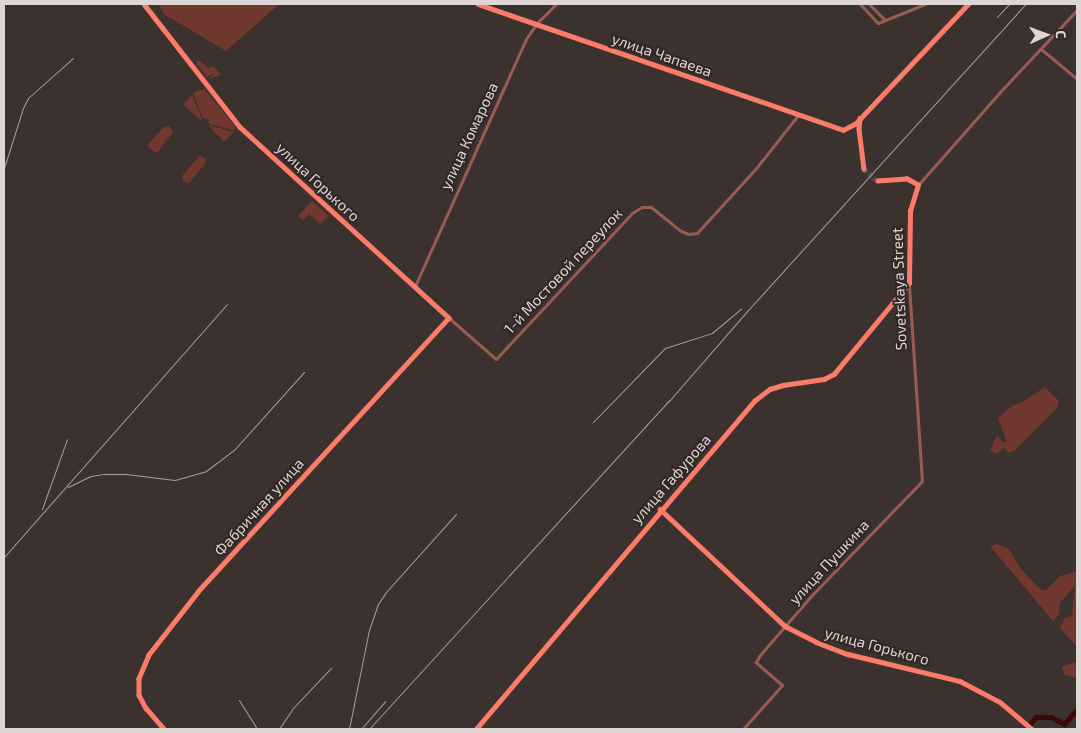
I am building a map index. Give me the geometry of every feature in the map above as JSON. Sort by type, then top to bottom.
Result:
[{"type":"main road","name":"улица Горького","points":[[144,4],[240,127],[449,318]]},
{"type":"main road","name":"улица Чапаева","points":[[478,4],[838,128],[849,128],[860,118]]},
{"type":"main road","points":[[864,169],[859,128],[860,118],[968,4]]},
{"type":"main road","points":[[878,181],[908,179],[918,185]]},
{"type":"main road","name":"Sovetskaya Street","points":[[908,283],[910,211],[918,185]]},
{"type":"main road","name":"улица Гафурова","points":[[476,729],[660,509],[754,401],[770,389],[782,385],[824,378],[834,374],[908,283]]},
{"type":"main road","name":"Фабричная улица","points":[[164,729],[146,708],[140,695],[139,679],[149,655],[199,591],[449,318]]},
{"type":"main road","name":"улица Горького","points":[[660,509],[785,626],[816,642],[848,654],[960,681],[1000,702],[1032,729]]},
{"type":"street","name":"улица Комарова","points":[[415,286],[526,39],[536,24],[556,4]]},
{"type":"street","points":[[860,4],[878,23],[925,4]]},
{"type":"street","points":[[869,4],[885,20]]},
{"type":"street","name":"Sovetskaya Street","points":[[918,185],[999,93],[1077,10]]},
{"type":"street","points":[[1042,49],[1077,80]]},
{"type":"street","name":"1-й Мостовой переулок","points":[[496,359],[632,213],[642,206],[651,207],[681,232],[688,234],[697,233],[757,166],[798,115]]},
{"type":"street","name":"Sovetskaya Street","points":[[908,283],[922,481]]},
{"type":"street","name":"улица Горького","points":[[449,318],[496,359]]},
{"type":"street","name":"улица Пушкина","points":[[743,729],[782,685],[756,662],[760,655],[922,481]]},
{"type":"shaded area","points":[[158,4],[279,4],[226,51],[164,14]]},
{"type":"shaded area","points":[[198,60],[209,68],[213,66],[221,75],[209,79],[215,73],[207,77],[196,64]]},
{"type":"shaded area","points":[[205,90],[235,126],[234,130],[209,124],[209,120],[203,118],[193,93]]},
{"type":"shaded area","points":[[192,95],[202,119],[201,120],[183,105]]},
{"type":"shaded area","points":[[208,125],[234,132],[224,142]]},
{"type":"shaded area","points":[[169,126],[173,132],[157,153],[148,147],[149,143],[164,127]]},
{"type":"shaded area","points":[[200,155],[206,159],[205,164],[189,183],[186,183],[182,176]]},
{"type":"shaded area","points":[[312,201],[329,216],[320,224],[309,214],[303,220],[298,216]]},
{"type":"shaded area","points":[[1045,387],[1059,401],[1057,408],[1014,451],[1008,453],[1004,447],[997,454],[990,451],[997,435],[1003,442],[1007,442],[998,418],[1012,406],[1023,402]]},
{"type":"shaded area","points":[[997,544],[1009,549],[1020,568],[1041,590],[1046,590],[1060,576],[1075,572],[1077,569],[1077,647],[1060,628],[1065,618],[1072,615],[1075,586],[1060,603],[1059,614],[1053,621],[990,546]]},
{"type":"shaded area","points":[[1077,661],[1077,679],[1064,674],[1062,667]]},
{"type":"waterway","points":[[1026,729],[1036,717],[1051,717],[1064,724],[1077,709]]},
{"type":"tunnel","points":[[864,169],[878,181]]},
{"type":"railway","points":[[997,17],[1009,4]]},
{"type":"railway","points":[[369,729],[669,401],[749,309],[1026,4]]},
{"type":"railway","points":[[4,168],[28,98],[73,58]]},
{"type":"railway","points":[[4,557],[227,304]]},
{"type":"railway","points":[[593,422],[665,348],[712,333],[741,309]]},
{"type":"railway","points":[[68,487],[91,476],[103,474],[126,474],[175,480],[206,471],[234,450],[304,372]]},
{"type":"railway","points":[[42,509],[67,439]]},
{"type":"railway","points":[[349,729],[369,630],[378,604],[386,592],[456,514]]},
{"type":"railway","points":[[279,729],[293,708],[331,668]]},
{"type":"railway","points":[[239,700],[257,729]]},
{"type":"railway","points":[[361,729],[385,701]]}]
